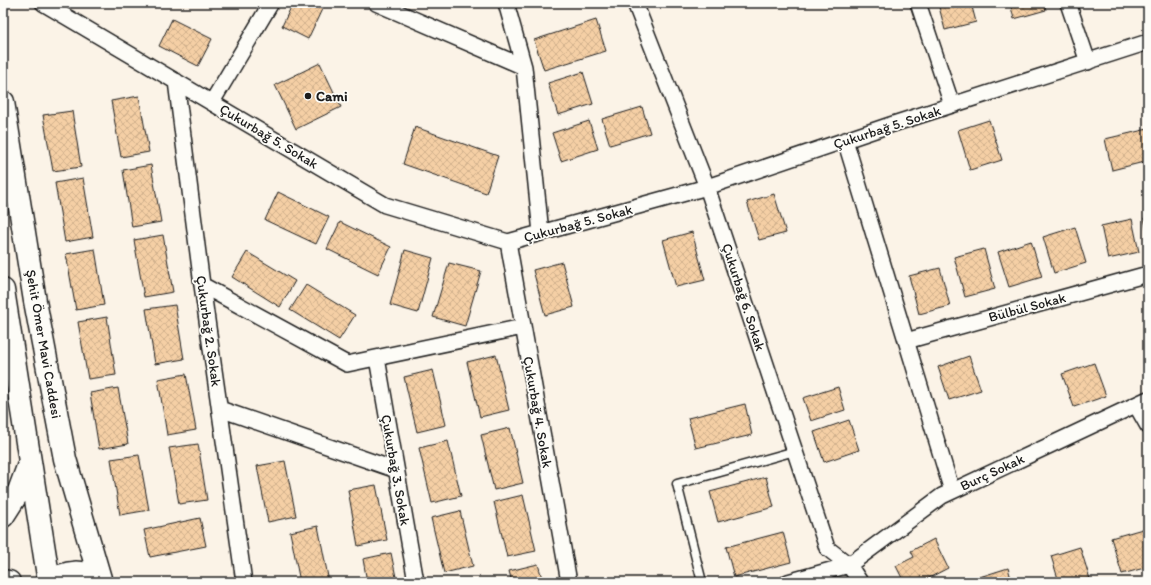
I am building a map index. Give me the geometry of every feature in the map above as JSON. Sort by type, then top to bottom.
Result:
[{"type":"main road","name":"Şehit Ömer Mavi Caddesi","points":[[3,102],[35,301],[65,459],[99,582]]},
{"type":"main road","points":[[3,290],[6,323],[50,582],[66,573],[76,572],[86,574],[99,582]]},
{"type":"main road","points":[[3,516],[19,491],[26,476],[30,461]]},
{"type":"main road","points":[[3,581],[9,582]]},
{"type":"street","points":[[212,102],[271,3]]},
{"type":"street","points":[[376,3],[524,67]]},
{"type":"street","points":[[506,3],[524,67],[542,233]]},
{"type":"street","name":"Çukurbağ 6. Sokak","points":[[635,3],[707,187],[827,548],[848,565],[860,582]]},
{"type":"street","points":[[918,3],[952,105]]},
{"type":"street","points":[[1068,3],[1088,62]]},
{"type":"street","name":"Çukurbağ 5. Sokak","points":[[48,5],[385,205],[508,242],[707,187],[845,140],[1148,42]]},
{"type":"street","name":"Çukurbağ 2. Sokak","points":[[176,81],[202,285],[244,582]]},
{"type":"street","points":[[845,140],[952,491]]},
{"type":"street","name":"Çukurbağ 4. Sokak","points":[[508,242],[569,582]]},
{"type":"street","name":"Bülbül Sokak","points":[[906,341],[1148,274]]},
{"type":"street","points":[[202,285],[347,364],[523,327]]},
{"type":"street","name":"Çukurbağ 3. Sokak","points":[[377,358],[416,582]]},
{"type":"street","points":[[1142,402],[1148,426]]},
{"type":"street","name":"Burç Sokak","points":[[848,565],[942,496],[1142,402]]},
{"type":"street","points":[[220,409],[396,470]]},
{"type":"street","points":[[788,582],[848,565]]},
{"type":"lane","points":[[702,582],[677,484],[795,451]]},
{"type":"building","points":[[293,3],[315,3],[323,7],[308,39],[282,26]]},
{"type":"building","points":[[938,3],[971,3],[976,22],[945,30]]},
{"type":"building","points":[[1010,3],[1044,3],[1046,10],[1014,19]]},
{"type":"building","points":[[172,19],[212,39],[198,66],[159,46]]},
{"type":"building","points":[[596,20],[606,51],[544,70],[534,40]]},
{"type":"building","name":"Cami","points":[[320,63],[341,107],[296,129],[275,85]]},
{"type":"building","points":[[583,72],[593,104],[558,115],[548,83]]},
{"type":"building","points":[[139,96],[149,152],[121,157],[111,101]]},
{"type":"building","points":[[642,107],[650,133],[610,145],[602,119]]},
{"type":"building","points":[[72,111],[81,167],[53,171],[43,115]]},
{"type":"building","points":[[989,120],[1002,160],[970,170],[958,130]]},
{"type":"building","points":[[589,121],[598,149],[561,161],[552,133]]},
{"type":"building","points":[[415,127],[498,156],[486,193],[403,164]]},
{"type":"building","points":[[1148,129],[1148,161],[1112,170],[1105,139]]},
{"type":"building","points":[[151,165],[161,222],[132,227],[123,170]]},
{"type":"building","points":[[83,178],[93,237],[65,242],[55,183]]},
{"type":"building","points":[[278,192],[329,217],[316,244],[265,220]]},
{"type":"building","points":[[774,194],[786,233],[759,240],[747,202]]},
{"type":"building","points":[[1148,217],[1148,236],[1144,218]]},
{"type":"building","points":[[1132,219],[1139,252],[1108,259],[1101,226]]},
{"type":"building","points":[[340,222],[391,247],[378,274],[327,249]]},
{"type":"building","points":[[1075,227],[1086,263],[1054,273],[1043,237]]},
{"type":"building","points":[[692,232],[705,280],[676,287],[663,240]]},
{"type":"building","points":[[163,235],[173,292],[144,297],[134,240]]},
{"type":"building","points":[[1031,241],[1042,277],[1009,287],[998,252]]},
{"type":"building","points":[[95,249],[104,305],[76,310],[66,254]]},
{"type":"building","points":[[984,249],[995,289],[965,297],[954,257]]},
{"type":"building","points":[[405,250],[433,258],[418,313],[390,305]]},
{"type":"building","points":[[247,252],[295,281],[280,307],[232,277]]},
{"type":"building","points":[[562,262],[574,307],[545,315],[533,270]]},
{"type":"building","points":[[449,263],[481,271],[465,326],[433,317]]},
{"type":"building","points":[[940,268],[950,306],[919,314],[909,276]]},
{"type":"building","points":[[306,285],[355,315],[339,340],[290,310]]},
{"type":"building","points":[[175,305],[184,359],[155,364],[146,309]]},
{"type":"building","points":[[107,317],[116,375],[88,379],[78,322]]},
{"type":"building","points":[[496,355],[509,410],[480,417],[467,362]]},
{"type":"building","points":[[969,356],[981,390],[949,400],[938,367]]},
{"type":"building","points":[[1094,363],[1106,396],[1074,407],[1062,374]]},
{"type":"building","points":[[433,370],[446,425],[417,432],[404,377]]},
{"type":"building","points":[[186,374],[196,430],[167,435],[158,379]]},
{"type":"building","points":[[838,387],[845,410],[811,421],[803,398]]},
{"type":"building","points":[[118,388],[128,444],[99,449],[90,393]]},
{"type":"building","points":[[745,404],[752,435],[696,448],[688,418]]},
{"type":"building","points":[[849,420],[859,450],[824,462],[814,432]]},
{"type":"building","points":[[510,428],[523,483],[494,490],[481,435]]},
{"type":"building","points":[[448,441],[461,496],[432,503],[419,448]]},
{"type":"building","points":[[198,444],[207,500],[179,504],[169,448]]},
{"type":"building","points":[[139,455],[149,510],[120,515],[111,459]]},
{"type":"building","points":[[285,461],[296,516],[268,522],[257,466]]},
{"type":"building","points":[[766,477],[774,507],[718,522],[710,492]]},
{"type":"building","points":[[376,485],[387,540],[358,546],[348,490]]},
{"type":"building","points":[[523,495],[536,551],[507,557],[494,502]]},
{"type":"building","points":[[460,511],[473,566],[444,573],[431,518]]},
{"type":"building","points":[[200,518],[206,546],[150,557],[144,530]]},
{"type":"building","points":[[318,526],[329,582],[300,582],[290,532]]},
{"type":"building","points":[[1146,528],[1148,535],[1148,567],[1122,574],[1111,538]]},
{"type":"building","points":[[783,532],[791,562],[734,577],[726,547]]},
{"type":"building","points":[[934,539],[948,568],[921,582],[904,582],[896,566],[914,557],[911,551]]},
{"type":"building","points":[[1080,547],[1090,579],[1078,582],[1059,582],[1051,556]]},
{"type":"building","points":[[391,553],[397,582],[367,582],[363,559]]},
{"type":"building","points":[[538,564],[543,582],[512,582],[509,571]]},
{"type":"building","points":[[1008,568],[1012,582],[970,582],[970,580]]},
{"type":"place","name":"Cami","points":[[308,96]]}]
